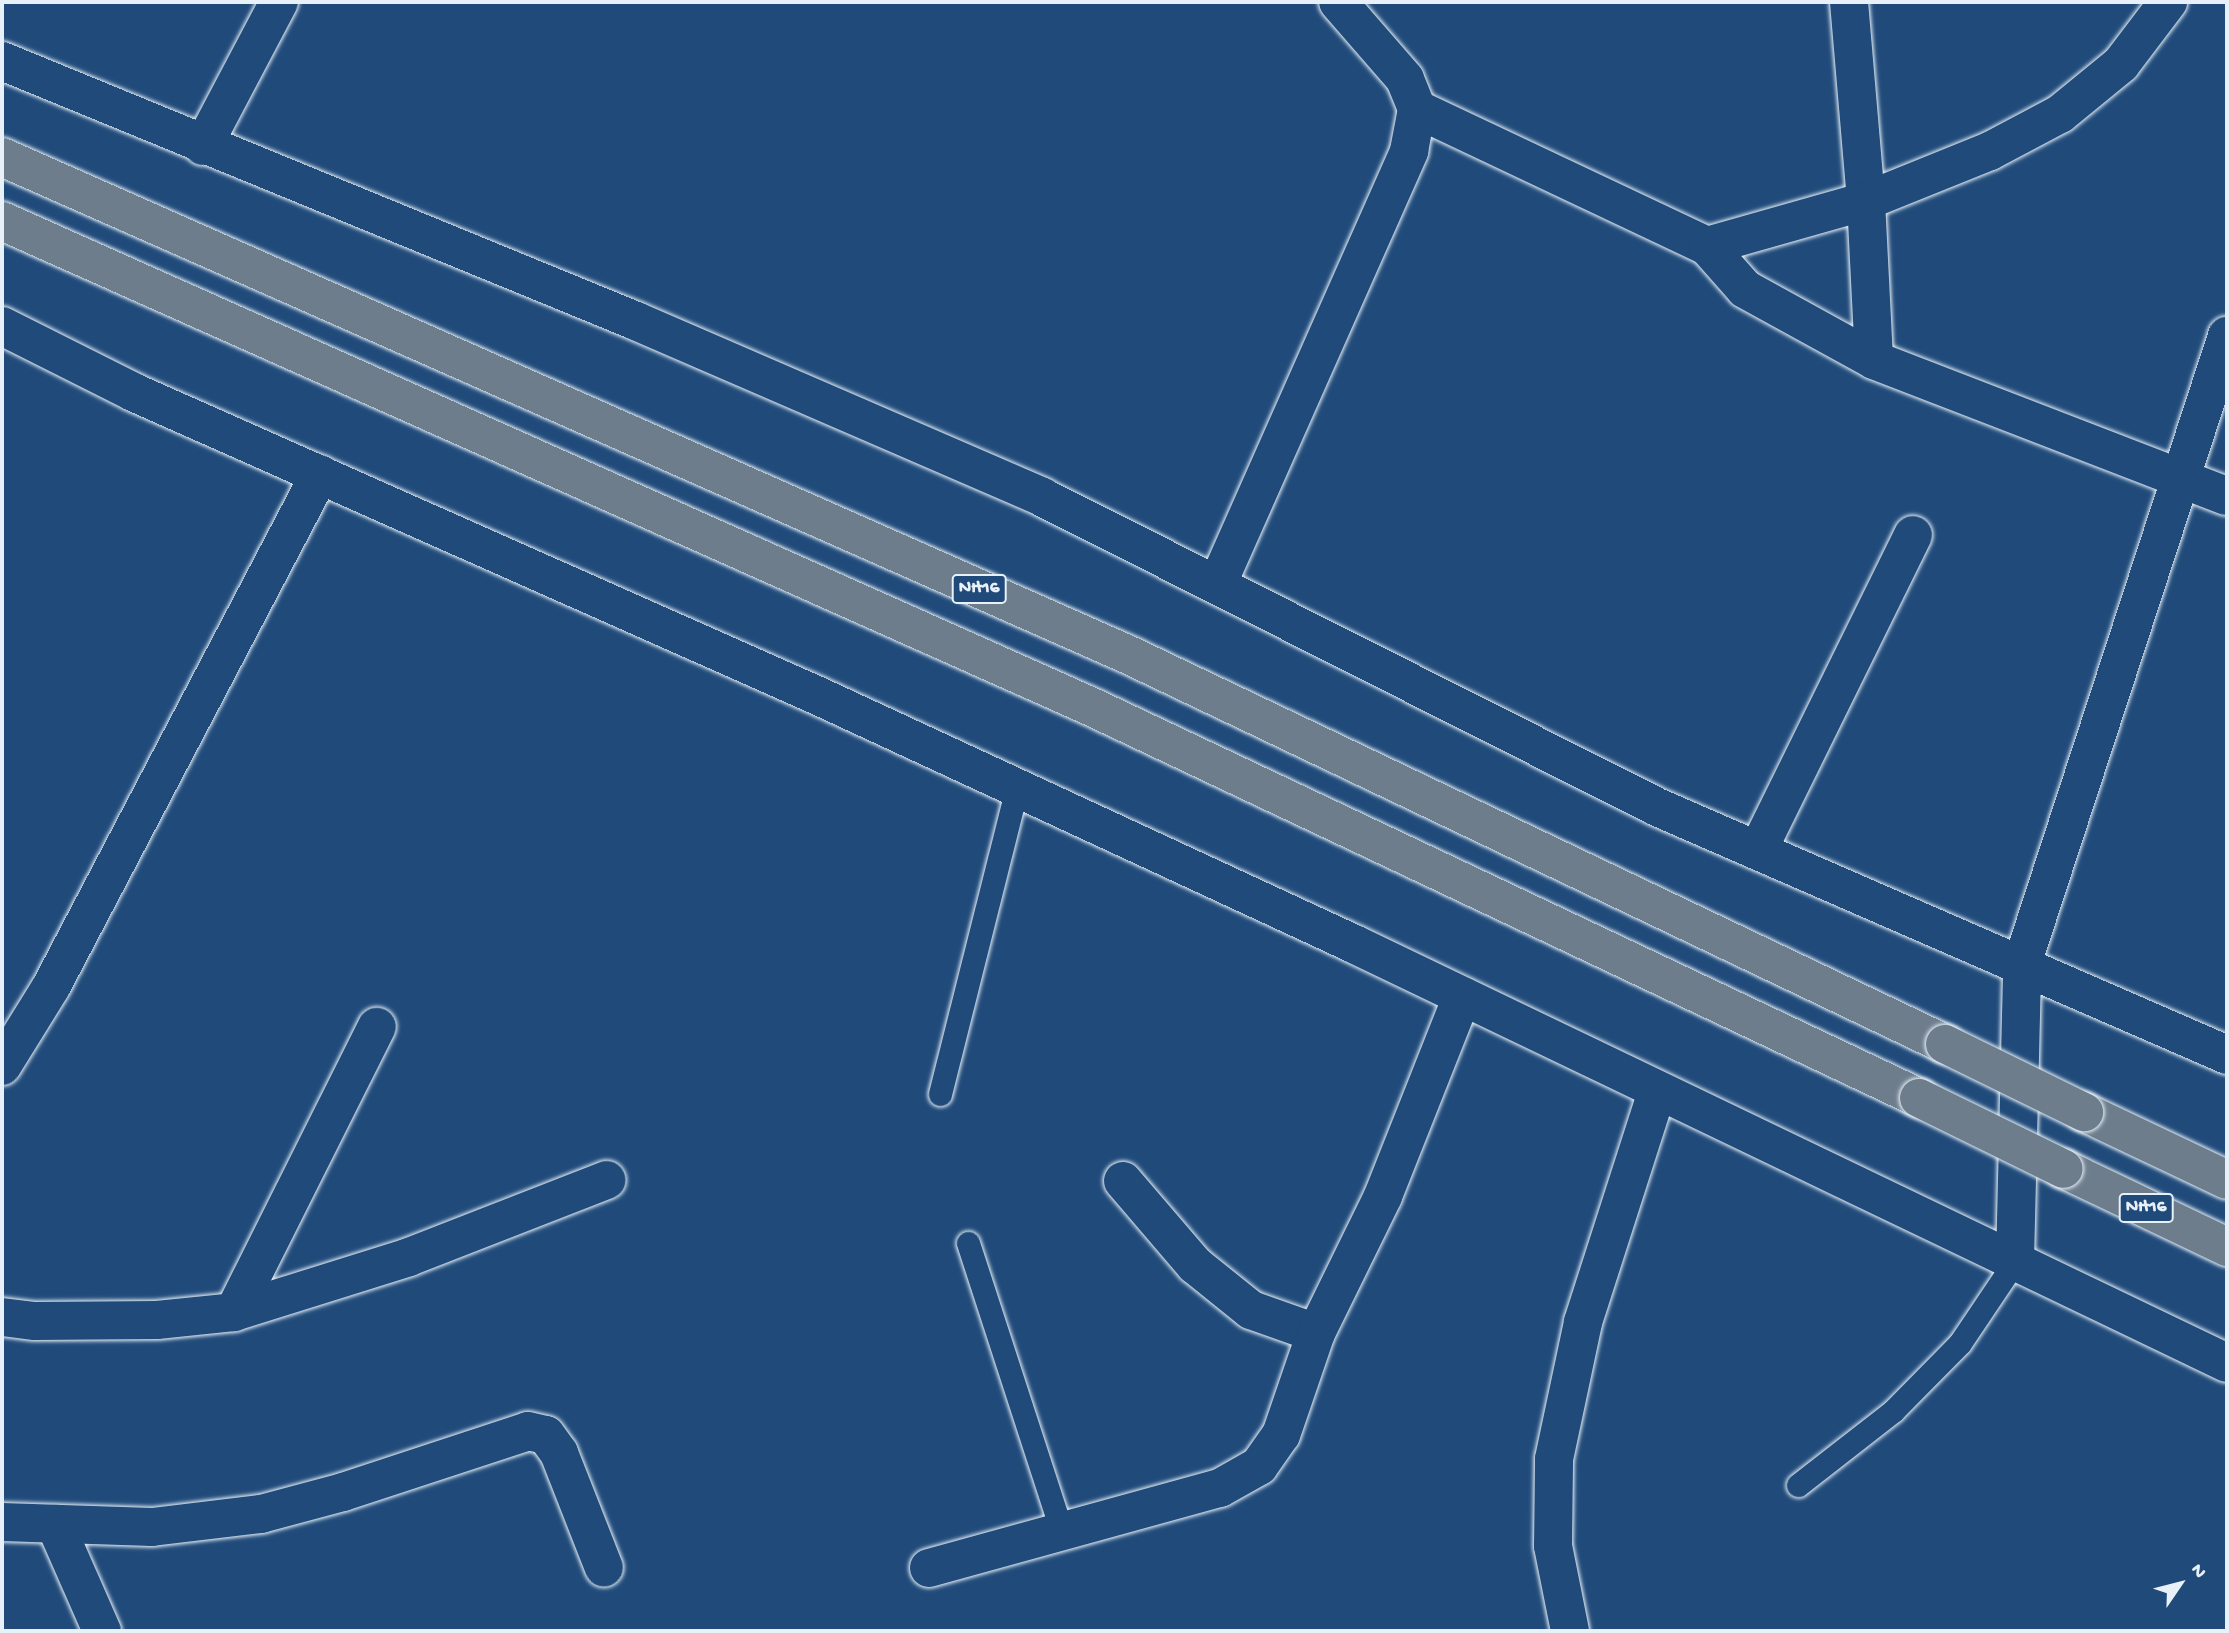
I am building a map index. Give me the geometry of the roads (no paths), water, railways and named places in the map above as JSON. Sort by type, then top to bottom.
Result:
[{"type":"highway","name":"NH16","points":[[2,157],[1129,655],[2227,1180]]},
{"type":"highway","name":"NH16","points":[[2,221],[1079,702],[1919,1098],[2227,1247]]},
{"type":"street","points":[[203,146],[279,2]]},
{"type":"street","points":[[1217,584],[1409,151],[1417,109],[1405,79],[1338,2]]},
{"type":"street","points":[[1849,2],[1866,201],[1874,360]]},
{"type":"street","points":[[1706,246],[1866,201],[1990,151],[2060,114],[2121,64],[2168,2]]},
{"type":"street","points":[[2,61],[203,146],[649,326],[1042,497],[1657,807],[2227,1055]]},
{"type":"street","points":[[1417,109],[1706,246],[1745,289],[1874,360],[2227,496]]},
{"type":"street","points":[[2,326],[133,391],[1017,788],[1462,996],[1657,1092],[2227,1363]]},
{"type":"street","points":[[2015,1261],[2022,964],[2183,477],[2227,335]]},
{"type":"street","points":[[2,1066],[51,988],[320,474]]},
{"type":"street","points":[[1758,850],[1913,535]]},
{"type":"street","points":[[929,1569],[1220,1488],[1259,1466],[1281,1435],[1316,1333],[1383,1196],[1462,996]]},
{"type":"street","points":[[234,1312],[377,1027]]},
{"type":"street","points":[[1570,1631],[1553,1546],[1555,1459],[1583,1322],[1657,1092]]},
{"type":"street","points":[[2,1317],[35,1321],[157,1320],[234,1312],[408,1257],[607,1180]]},
{"type":"street","points":[[1123,1181],[1195,1265],[1251,1310],[1316,1333]]},
{"type":"street","points":[[2,1522],[152,1527],[261,1514],[343,1492],[528,1431],[545,1435],[559,1453],[604,1568]]},
{"type":"street","points":[[55,1524],[103,1631]]},
{"type":"lane","points":[[940,1094],[1017,788]]},
{"type":"lane","points":[[968,1243],[1062,1532]]},
{"type":"lane","points":[[1798,1485],[1893,1411],[1960,1343],[2015,1261]]}]
